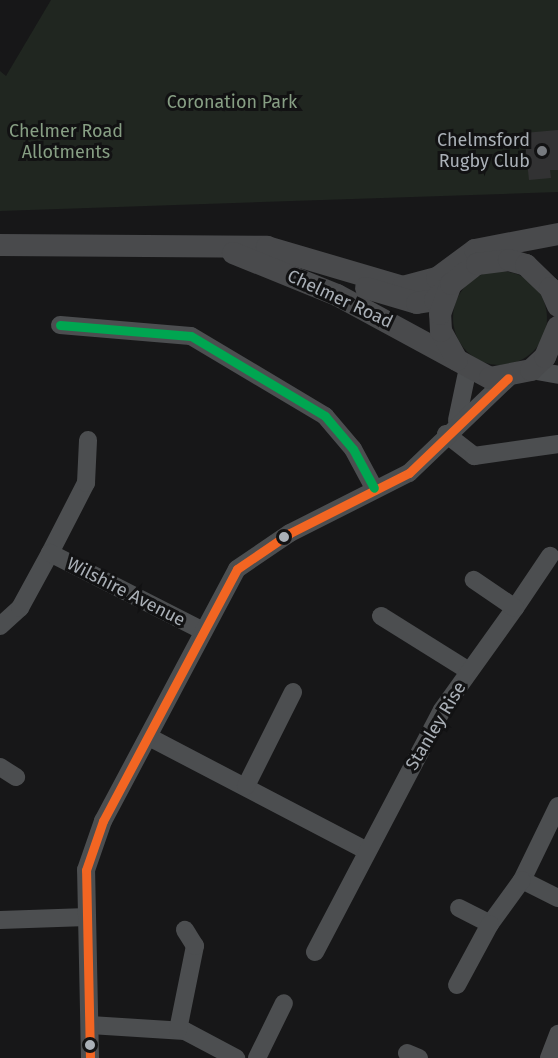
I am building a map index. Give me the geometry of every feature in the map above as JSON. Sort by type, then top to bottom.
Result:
[{"type":"main road","name":"Chelmer Road","points":[[0,244],[267,247],[404,286],[421,285],[475,250],[558,234]]},
{"type":"main road","name":"Chelmer Road","points":[[218,247],[337,295],[463,365],[508,378]]},
{"type":"main road","name":"Chelmer Road","points":[[303,256],[398,302],[435,300],[470,268],[492,260],[558,248]]},
{"type":"main road","points":[[492,260],[509,260],[540,275],[558,306]]},
{"type":"main road","points":[[451,284],[441,323],[463,365]]},
{"type":"main road","points":[[508,378],[531,370],[545,357],[558,327]]},
{"type":"street","points":[[60,325],[191,336],[325,416],[353,449],[374,488]]},
{"type":"street","points":[[451,428],[467,393],[463,365]]},
{"type":"street","points":[[531,370],[558,375]]},
{"type":"street","points":[[90,1058],[86,870],[103,821],[237,569],[374,488],[409,473],[451,428],[508,378]]},
{"type":"street","points":[[451,428],[474,456],[558,444]]},
{"type":"street","name":"Wilshire Avenue","points":[[0,626],[20,608],[86,483],[88,440]]},
{"type":"street","name":"Wilshire Avenue","points":[[50,553],[203,631]]},
{"type":"street","name":"Stanley Rise","points":[[315,952],[365,850],[469,671],[550,556]]},
{"type":"street","points":[[474,580],[515,608]]},
{"type":"street","points":[[381,616],[469,671]]},
{"type":"street","points":[[246,786],[293,692]]},
{"type":"street","points":[[149,737],[365,850]]},
{"type":"street","points":[[0,767],[16,777]]},
{"type":"street","points":[[457,985],[490,924],[522,880],[558,806]]},
{"type":"street","points":[[522,880],[558,898]]},
{"type":"street","points":[[459,908],[490,924]]},
{"type":"street","points":[[0,920],[87,916]]},
{"type":"street","points":[[178,1030],[195,946],[185,930]]},
{"type":"street","points":[[257,1058],[284,1003]]},
{"type":"street","points":[[90,1025],[178,1030],[236,1058]]},
{"type":"street","points":[[549,1058],[558,1034]]},
{"type":"green space","name":"Coronation Park","points":[[51,0],[558,0],[558,192],[0,211],[0,71],[6,76]]},
{"type":"green space","points":[[500,271],[518,275],[533,285],[543,300],[547,318],[543,336],[533,351],[518,361],[500,365],[482,361],[467,351],[457,336],[453,318],[457,300],[467,285],[482,275]]},
{"type":"building","name":"Chelmsford Rugby Club","points":[[558,130],[558,170],[550,170],[551,178],[529,180],[524,133]]},
{"type":"transit line","points":[[60,325],[191,336],[325,416],[353,449],[374,488]]},
{"type":"transit line","points":[[90,1058],[86,870],[103,821],[237,569],[290,533],[409,473],[508,378]]},
{"type":"place","name":"Chelmsford Rugby Club","points":[[542,151]]},
{"type":"park label","name":"Chelmer Road Allotments","points":[[66,142]]}]
